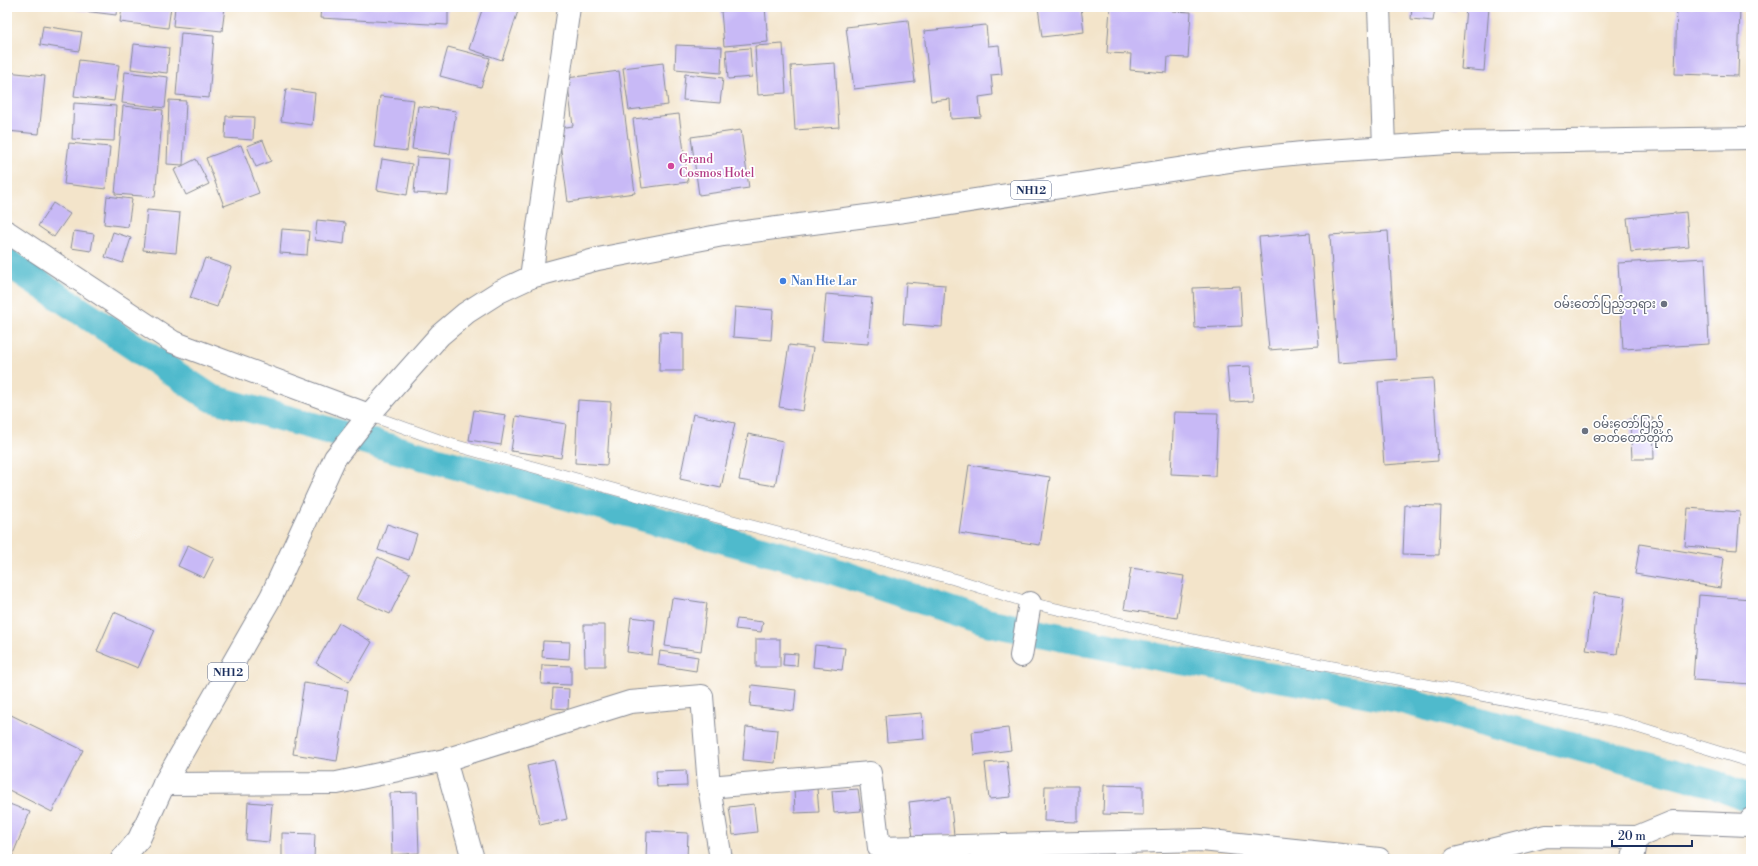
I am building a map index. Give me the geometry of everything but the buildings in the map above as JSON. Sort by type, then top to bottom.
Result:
[{"type":"main road","points":[[532,277],[569,7]]},
{"type":"main road","points":[[1378,7],[1384,147]]},
{"type":"main road","name":"NH12","points":[[122,859],[138,839],[164,784],[271,597],[324,479],[336,458],[369,415],[446,330],[466,313],[499,292],[532,277],[598,259],[723,235],[904,211],[1085,182],[1244,159],[1449,143],[1543,140],[1751,138]]},
{"type":"main road","points":[[7,232],[173,342],[369,415]]},
{"type":"main road","points":[[1021,656],[1030,603]]},
{"type":"main road","points":[[164,784],[337,783],[445,760],[630,702],[702,696],[709,787],[721,859]]},
{"type":"main road","points":[[445,760],[473,859]]},
{"type":"main road","points":[[709,787],[870,773],[880,853],[1053,851],[1202,840],[1379,859]]},
{"type":"main road","points":[[1455,859],[1546,836],[1638,837],[1672,822],[1749,822]]},
{"type":"main road","points":[[1633,859],[1638,837]]},
{"type":"lane","points":[[369,415],[450,444],[664,503],[954,579],[1030,603],[1203,642],[1621,722],[1751,762]]},
{"type":"waterway","points":[[7,262],[211,398],[822,567],[986,622],[1159,657],[1398,699],[1715,784],[1751,799]]},
{"type":"place","name":"Grand Cosmos Hotel","points":[[671,166]]},
{"type":"place","name":"Nan Hte Lar","points":[[783,281]]},
{"type":"place","name":"ဝမ်းတော်ပြည့်ဘုရား","points":[[1664,304]]},
{"type":"place","name":"ဝမ်းတော်ပြည့် ဓာတ်တော်တိုက်","points":[[1585,431]]}]
